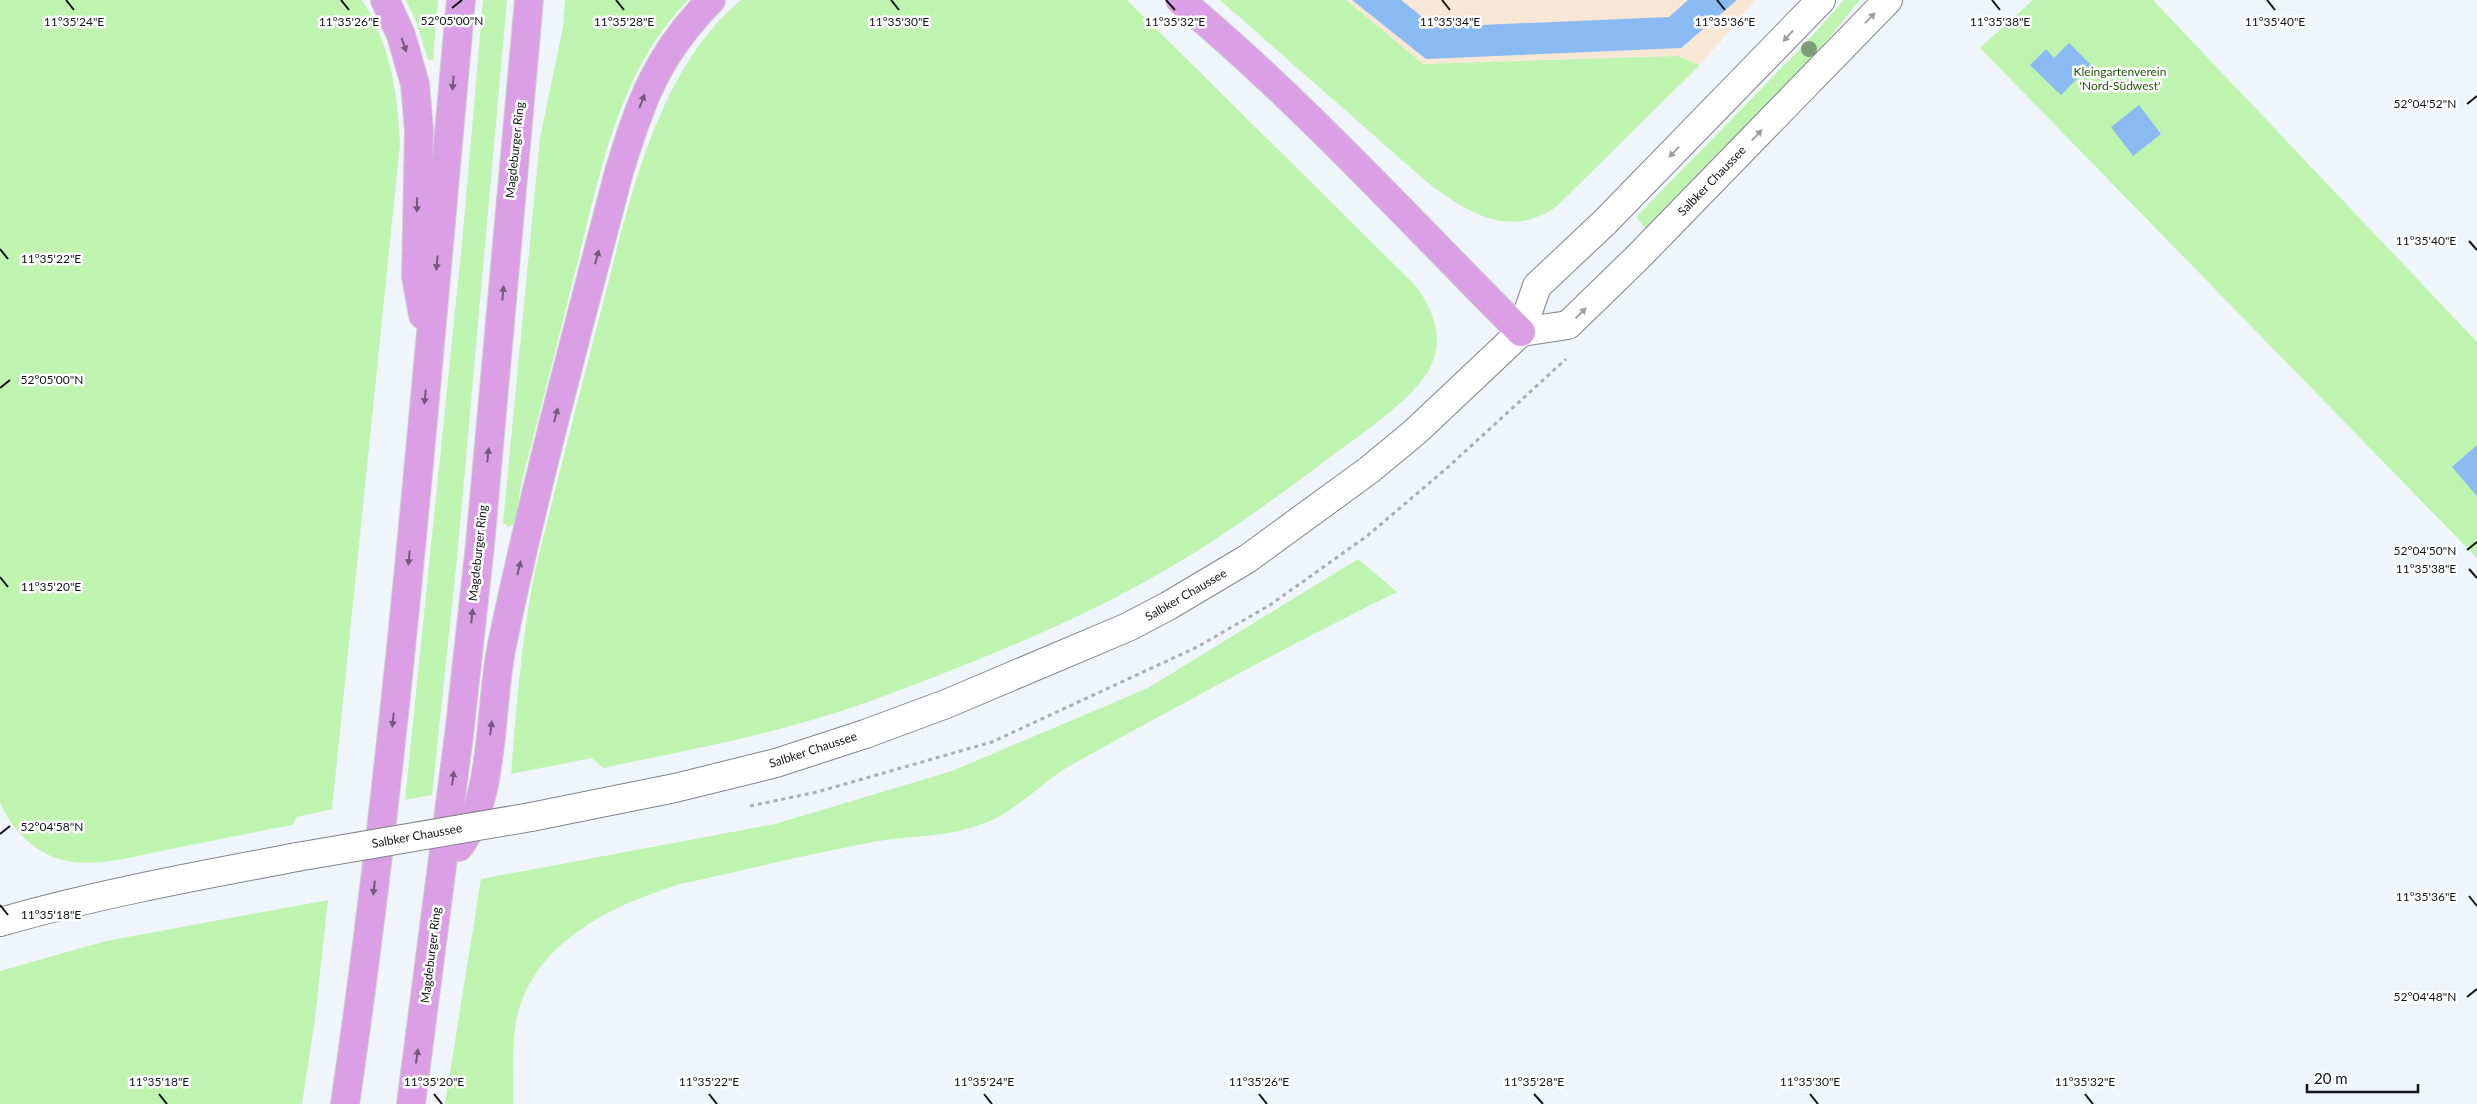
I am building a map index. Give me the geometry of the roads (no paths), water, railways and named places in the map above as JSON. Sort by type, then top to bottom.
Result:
[{"type":"highway","points":[[385,0],[401,35],[415,84],[419,130],[416,276],[430,348]]},
{"type":"highway","points":[[344,1104],[380,839],[430,348],[461,0]]},
{"type":"highway","name":"Magdeburger Ring","points":[[411,1104],[442,870],[480,545],[529,0]]},
{"type":"highway","points":[[442,870],[468,834],[477,809],[483,784],[501,648],[541,471],[633,125],[651,80],[659,66],[688,25],[711,0]]},
{"type":"highway","points":[[1180,0],[1316,125],[1428,235],[1520,332]]},
{"type":"main road","name":"Salbker Chaussee","points":[[0,922],[139,887],[675,788],[776,763],[946,704],[1128,627],[1231,569],[1330,501],[1415,432],[1520,332],[1537,286],[1605,222],[1821,0]]},
{"type":"main road","name":"Salbker Chaussee","points":[[1520,332],[1568,325],[1638,258],[1888,0]]},
{"type":"park label","name":"Kleingartenverein 'Nord-Südwest'","points":[[2120,79]]}]
